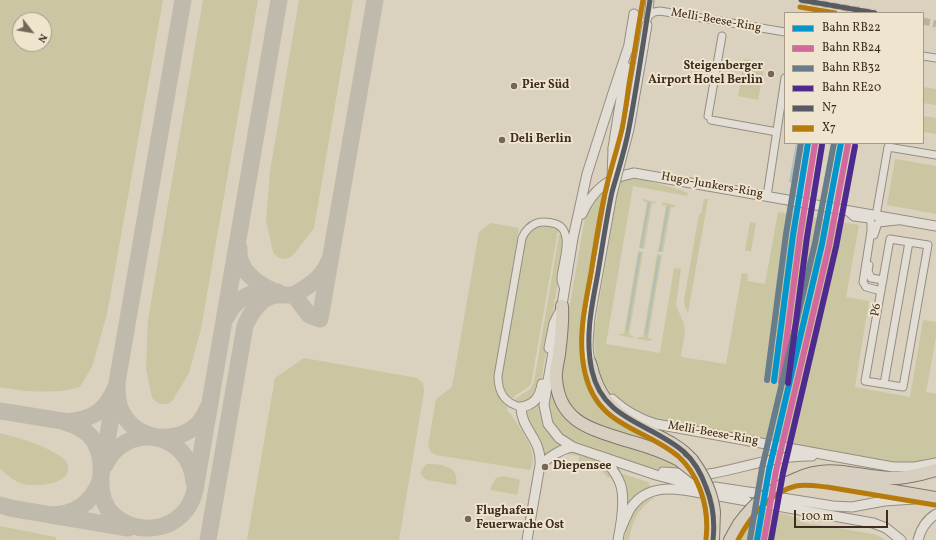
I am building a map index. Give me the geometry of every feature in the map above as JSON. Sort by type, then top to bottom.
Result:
[{"type":"highway","points":[[562,306],[563,324],[555,376],[559,397],[570,414],[593,430],[646,447],[679,460],[694,471],[705,484]]},
{"type":"highway","points":[[590,363],[593,378],[598,390],[615,410],[637,426],[674,444],[692,460],[698,468],[711,497],[714,512],[713,540]]},
{"type":"highway","points":[[730,540],[746,514],[762,498],[780,486],[813,472],[838,471],[893,478],[919,475],[936,470]]},
{"type":"highway","points":[[796,479],[820,479],[936,498]]},
{"type":"street","name":"Melli-Beese-Ring","points":[[650,0],[648,20],[629,129],[612,194],[590,317],[588,337],[590,363],[597,377],[610,396],[620,406],[641,419],[656,424],[901,468],[936,463]]},
{"type":"street","name":"Melli-Beese-Ring","points":[[648,20],[654,12],[660,11],[784,32]]},
{"type":"street","name":"Melli-Beese-Ring","points":[[612,194],[613,148],[634,14]]},
{"type":"street","points":[[722,36],[709,118],[777,132]]},
{"type":"street","name":"Hugo-Junkers-Ring","points":[[629,45],[612,93],[587,174],[573,238],[547,386],[544,405],[546,416],[553,431],[559,438],[573,447],[674,480],[755,493]]},
{"type":"street","points":[[924,56],[936,58]]},
{"type":"street","points":[[767,196],[784,85]]},
{"type":"street","points":[[876,216],[888,147],[936,155]]},
{"type":"street","name":"Hugo-Junkers-Ring","points":[[565,290],[570,281],[581,217],[589,199],[602,185],[618,177],[634,173],[934,225]]},
{"type":"street","points":[[844,210],[854,217],[869,219],[871,222],[863,282],[866,287],[881,291]]},
{"type":"street","points":[[883,280],[873,279],[868,274],[875,231],[878,223],[901,220]]},
{"type":"street","name":"Hugo-Junkers-Ring","points":[[521,407],[511,404],[503,398],[499,389],[498,376],[522,238],[527,230],[536,224],[548,222],[553,223],[560,226],[565,232],[566,242],[561,280],[565,290]]},
{"type":"street","name":"P6","points":[[890,239],[928,245],[903,387],[865,381],[881,291],[890,239]]},
{"type":"street","name":"P6","points":[[884,384],[908,242]]},
{"type":"street","points":[[527,540],[540,465],[539,448],[522,418],[521,407],[535,401],[541,393],[554,323],[562,306]]},
{"type":"street","points":[[540,465],[556,453],[573,447]]},
{"type":"street","points":[[603,457],[616,475],[621,485],[622,492],[619,536]]},
{"type":"street","points":[[619,536],[630,509],[635,503],[650,493],[667,488],[679,489],[705,484],[770,460],[791,457],[839,457]]},
{"type":"street","points":[[615,461],[661,472],[690,474]]},
{"type":"street","points":[[719,496],[747,501]]},
{"type":"street","points":[[776,497],[833,506],[852,507],[902,499],[936,498]]},
{"type":"street","points":[[766,504],[873,523],[886,528],[901,540]]},
{"type":"street","points":[[918,540],[921,529],[926,521],[936,514]]},
{"type":"shaded area","points":[[0,0],[163,0],[107,314],[92,367],[80,387],[62,391],[40,392],[0,387]]},
{"type":"shaded area","points":[[203,0],[258,0],[201,329],[189,373],[173,400],[168,404],[163,404],[158,403],[152,398],[146,369],[148,320]]},
{"type":"shaded area","points":[[299,0],[353,0],[314,228],[294,254],[289,258],[284,259],[277,257],[273,252],[266,221],[270,171]]},
{"type":"shaded area","points":[[744,59],[765,63],[758,100],[738,96]]},
{"type":"shaded area","points":[[924,87],[936,89],[936,105],[924,103]]},
{"type":"shaded area","points":[[924,116],[936,118],[936,134],[924,132]]},
{"type":"shaded area","points":[[796,144],[803,144],[796,183],[789,182]]},
{"type":"shaded area","points":[[895,159],[936,166],[936,214],[887,205]]},
{"type":"shaded area","points":[[637,178],[688,193],[687,196],[633,186],[606,344],[660,353],[674,268],[681,269],[676,305],[684,324],[685,331],[681,357],[726,364],[742,273],[748,274],[747,281],[765,284],[778,212],[859,225],[846,297],[869,301],[855,387],[910,397],[923,320],[936,322],[936,337],[926,392],[936,394],[936,460],[907,466],[656,421],[624,405],[609,391],[596,364],[594,333],[619,182]]},
{"type":"shaded area","points":[[603,190],[581,321],[581,344],[586,366],[591,380],[680,454],[600,429],[580,418],[563,396],[560,363],[585,217],[588,208]]},
{"type":"shaded area","points":[[643,199],[656,202],[652,203],[644,249],[639,248],[647,202],[643,201]]},
{"type":"shaded area","points":[[704,199],[708,199],[688,313],[684,300],[699,214],[701,214]]},
{"type":"shaded area","points":[[662,202],[675,205],[675,207],[671,207],[663,252],[658,252],[666,205],[662,205]]},
{"type":"shaded area","points":[[750,222],[756,223],[751,251],[745,251]]},
{"type":"shaded area","points":[[491,223],[519,228],[494,378],[495,387],[498,394],[508,406],[507,410],[524,434],[531,448],[533,455],[530,470],[436,455],[431,452],[428,446],[436,399],[452,387],[479,232]]},
{"type":"shaded area","points":[[539,226],[550,226],[558,230],[531,384],[515,396],[511,401],[503,389],[501,374],[524,242],[529,232]]},
{"type":"shaded area","points":[[561,233],[563,252],[540,387],[530,400],[518,403],[514,402],[515,399],[530,389],[534,382],[559,235]]},
{"type":"shaded area","points":[[638,251],[643,252],[629,335],[633,336],[633,338],[619,334],[624,334]]},
{"type":"shaded area","points":[[657,254],[662,255],[648,338],[652,339],[651,341],[638,339],[638,337],[643,337]]},
{"type":"shaded area","points":[[304,358],[417,378],[423,383],[424,392],[399,540],[247,540],[275,378]]},
{"type":"shaded area","points":[[552,379],[560,406],[674,462],[684,470],[661,470],[581,446],[567,440],[553,424],[548,407]]},
{"type":"shaded area","points":[[541,403],[563,446],[546,455],[526,419],[526,413]]},
{"type":"shaded area","points":[[0,433],[35,443],[60,456],[68,464],[67,474],[63,479],[57,482],[43,485],[28,485],[14,480],[0,469]]},
{"type":"shaded area","points":[[573,451],[600,462],[613,475],[608,478],[600,469],[590,463],[585,464],[582,468],[578,468],[579,456],[567,454]]},
{"type":"shaded area","points":[[427,464],[449,467],[453,470],[457,479],[456,485],[427,480],[424,478],[421,472]]},
{"type":"shaded area","points":[[623,474],[648,482],[651,489],[628,506],[625,504],[620,475]]},
{"type":"shaded area","points":[[502,476],[518,479],[520,481],[517,495],[491,490],[496,478]]},
{"type":"shaded area","points":[[653,495],[654,498],[640,511],[634,521],[629,540],[624,540],[632,513],[640,504]]},
{"type":"shaded area","points":[[760,510],[789,515],[806,523],[874,534],[886,540],[737,540],[748,522]]},
{"type":"shaded area","points":[[0,526],[55,537],[57,540],[0,540]]},
{"type":"waterway","points":[[641,247],[649,203]]},
{"type":"waterway","points":[[660,251],[668,207]]},
{"type":"waterway","points":[[627,329],[640,253]]},
{"type":"waterway","points":[[646,333],[659,257]]},
{"type":"taxiway","points":[[51,515],[67,513],[81,506],[92,496],[100,481],[183,0]]},
{"type":"taxiway","points":[[210,403],[209,406],[205,414],[200,422],[188,431],[177,436],[154,436],[144,433],[134,427],[126,419],[119,405],[117,384],[109,401],[98,412],[83,419],[64,422],[81,428],[94,441],[100,459],[101,484],[104,500],[108,509],[118,519],[130,525],[144,528],[157,527],[170,523],[181,515],[190,504],[195,490],[279,0]]},
{"type":"taxiway","points":[[331,256],[328,263],[325,269],[321,275],[294,295],[309,315],[320,319],[375,0]]},
{"type":"taxiway","points":[[239,248],[239,256],[244,269],[254,280],[273,291]]},
{"type":"taxiway","points":[[226,318],[241,299],[262,291],[278,292]]},
{"type":"taxiway","points":[[208,540],[245,326],[256,307],[265,299],[275,295],[294,295]]},
{"type":"taxiway","points":[[0,411],[75,423]]},
{"type":"taxiway","points":[[105,465],[115,451],[128,442],[142,437],[156,438],[170,443],[182,452],[190,465],[194,482]]},
{"type":"taxiway","points":[[0,505],[128,528]]},
{"type":"tunnel","points":[[801,0],[869,12]]},
{"type":"tunnel","points":[[924,21],[936,24]]},
{"type":"rail line","name":"RB32","points":[[767,380],[786,234],[801,144]]},
{"type":"rail line","name":"RB22","points":[[774,381],[793,235],[808,144]]},
{"type":"rail line","name":"RB24","points":[[781,382],[800,236],[815,144]]},
{"type":"rail line","name":"RB32","points":[[750,539],[762,468],[815,243],[834,144]]},
{"type":"rail line","name":"RB22","points":[[757,540],[769,470],[822,244],[841,144]]},
{"type":"rail line","name":"RB24","points":[[764,540],[776,471],[829,246],[848,144]]},
{"type":"rail line","name":"RE20","points":[[788,383],[807,237],[822,145]]},
{"type":"rail line","name":"RE20","points":[[771,540],[783,473],[836,247],[855,146]]},
{"type":"transit line","name":"X7","points":[[643,0],[623,123],[603,203],[586,298],[582,335],[583,360],[585,373],[591,391],[600,405],[610,415],[623,424],[664,446],[678,456],[691,471],[698,484],[704,501],[707,520],[706,539]]},
{"type":"transit line","name":"N7","points":[[650,0],[629,128],[612,192],[593,301],[589,336],[590,359],[592,371],[598,388],[606,401],[617,411],[671,442],[684,452],[694,463],[702,477],[712,506],[714,520],[713,540]]},
{"type":"transit line","name":"N7","points":[[801,0],[869,12]]},
{"type":"transit line","name":"X7","points":[[800,7],[829,12]]},
{"type":"transit line","name":"X7","points":[[738,540],[748,523],[769,500],[787,489],[800,485],[827,487],[935,505]]},
{"type":"place","name":"Steigenberger Airport Hotel Berlin","points":[[771,74]]},
{"type":"place","name":"Pier Süd","points":[[514,86]]},
{"type":"place","name":"Deli Berlin","points":[[502,140]]},
{"type":"place","name":"Diepensee","points":[[545,467]]},
{"type":"place","name":"Flughafen Feuerwache Ost","points":[[468,519]]}]
